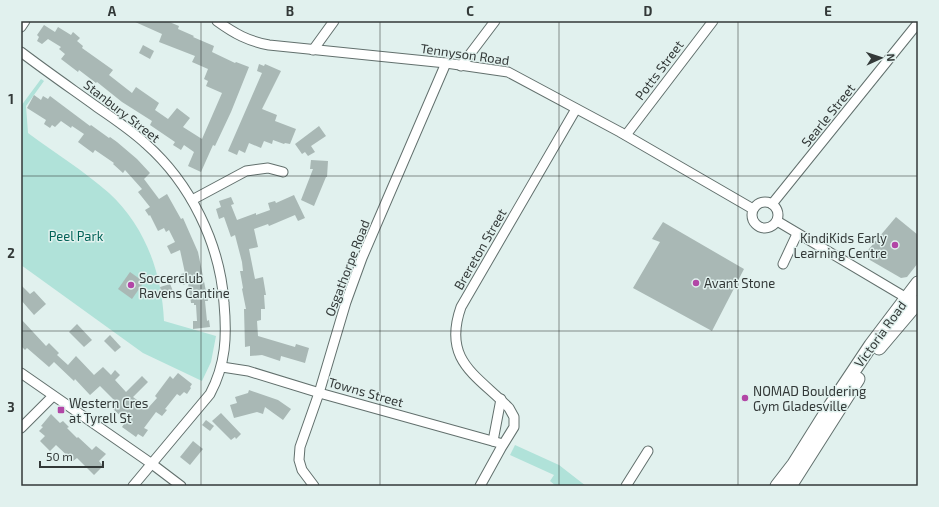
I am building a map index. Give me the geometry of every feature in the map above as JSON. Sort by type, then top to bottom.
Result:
[{"type":"highway","name":"Victoria Road","points":[[790,486],[868,363],[913,302],[918,283]]},
{"type":"highway","name":"Victoria Road","points":[[777,486],[794,464],[830,405],[871,345],[913,302]]},
{"type":"street","points":[[21,27],[25,21]]},
{"type":"street","name":"Tennyson Road","points":[[217,21],[242,37],[254,42],[313,50],[446,63],[508,72],[626,136],[753,209]]},
{"type":"street","points":[[313,50],[334,21]]},
{"type":"street","points":[[461,66],[495,21]]},
{"type":"street","name":"Potts Street","points":[[626,136],[713,21]]},
{"type":"street","name":"Searle Street","points":[[772,204],[918,23]]},
{"type":"street","name":"Stanbury Street","points":[[21,52],[145,143],[174,174],[192,200],[212,246],[220,275],[224,297],[226,326],[222,367],[217,381],[210,394],[133,486]]},
{"type":"street","name":"Osgathorpe Road","points":[[314,486],[302,470],[299,460],[300,447],[319,392],[346,302],[362,258],[446,63]]},
{"type":"street","name":"Brereton Street","points":[[480,486],[514,427],[515,422],[513,413],[501,399],[474,376],[463,362],[456,341],[456,323],[458,315],[461,307],[576,109]]},
{"type":"street","points":[[192,200],[246,172],[268,168],[283,172]]},
{"type":"street","points":[[764,202],[772,204],[777,209],[777,221],[771,227],[761,228],[753,221],[753,209],[759,203],[764,202]]},
{"type":"street","points":[[777,221],[913,302]]},
{"type":"street","points":[[783,264],[797,234]]},
{"type":"street","name":"Towns Street","points":[[222,367],[248,371],[503,444]]},
{"type":"street","points":[[21,373],[152,464],[181,486]]},
{"type":"street","points":[[21,428],[53,396]]},
{"type":"street","points":[[493,441],[501,399]]},
{"type":"street","points":[[626,486],[648,451]]},
{"type":"green space","name":"Peel Park","points":[[41,79],[44,81],[26,106],[28,133],[80,170],[109,193],[122,206],[142,235],[149,251],[160,285],[164,321],[216,336],[211,362],[202,381],[143,353],[21,265],[21,106]]},
{"type":"green space","points":[[515,445],[559,465],[586,486],[556,486],[550,481],[554,475],[510,455]]},
{"type":"building","points":[[133,21],[167,21],[179,26],[178,29],[194,36],[193,37],[214,46],[212,52],[235,63],[236,62],[249,67],[231,112],[215,146],[213,145],[201,172],[188,166],[194,152],[184,145],[181,150],[173,145],[175,142],[150,125],[152,121],[122,102],[97,82],[96,83],[79,70],[78,72],[61,59],[65,54],[59,49],[61,47],[48,39],[42,44],[37,41],[39,37],[37,35],[44,25],[55,32],[58,27],[71,35],[73,32],[80,38],[77,41],[83,46],[82,48],[113,70],[109,75],[132,93],[136,87],[159,103],[155,110],[168,119],[177,108],[190,118],[183,127],[202,139],[222,93],[206,86],[208,81],[204,79],[208,69],[192,62],[195,56],[159,42],[162,34]]},
{"type":"building","points":[[143,45],[154,51],[150,59],[139,53]]},
{"type":"building","points":[[259,64],[264,66],[265,64],[281,71],[262,109],[277,115],[275,121],[296,129],[290,144],[284,144],[273,140],[272,144],[264,141],[261,148],[249,143],[245,153],[239,150],[237,155],[228,151],[262,73],[257,71]]},
{"type":"building","points":[[34,95],[41,100],[43,96],[48,99],[50,96],[90,126],[91,125],[117,142],[137,159],[150,173],[144,179],[159,199],[167,194],[181,219],[183,218],[198,252],[208,301],[205,301],[207,321],[209,320],[210,327],[193,329],[193,321],[197,321],[196,305],[191,303],[188,283],[183,285],[181,274],[185,273],[180,250],[171,254],[167,246],[175,242],[169,230],[166,232],[164,228],[158,231],[150,215],[149,216],[145,210],[150,207],[138,192],[142,189],[125,170],[123,173],[113,164],[114,163],[95,150],[93,153],[78,142],[84,134],[72,126],[71,128],[61,121],[55,127],[52,125],[50,128],[44,124],[46,120],[27,108]]},
{"type":"building","points":[[319,126],[326,136],[311,146],[315,152],[308,156],[305,152],[302,154],[295,144]]},
{"type":"building","points":[[311,160],[328,161],[327,177],[314,206],[301,200],[313,169],[310,169]]},
{"type":"building","points":[[294,195],[305,218],[298,221],[295,215],[269,226],[268,224],[254,229],[258,247],[249,249],[255,279],[263,277],[266,295],[264,295],[265,309],[261,309],[261,320],[257,321],[258,336],[295,347],[296,344],[309,348],[305,363],[281,356],[280,361],[262,355],[250,356],[250,346],[245,347],[244,309],[246,309],[240,271],[243,271],[242,262],[235,235],[231,237],[224,217],[219,219],[216,209],[221,207],[219,201],[231,197],[234,204],[231,205],[237,220],[270,210],[268,203],[275,201],[276,203]]},
{"type":"building","name":"KindiKids Early Learning Centre","points":[[896,217],[918,235],[918,263],[907,277],[901,278],[863,256]]},
{"type":"building","points":[[663,222],[744,269],[712,331],[633,288],[660,242],[652,239]]},
{"type":"building","name":"Soccerclub Ravens Cantine","points":[[130,272],[144,282],[132,299],[118,289]]},
{"type":"building","points":[[170,284],[173,291],[162,294],[160,287]]},
{"type":"building","points":[[21,285],[30,294],[34,291],[46,304],[34,315],[21,300]]},
{"type":"building","points":[[21,319],[46,346],[49,343],[59,353],[57,355],[68,365],[76,356],[94,375],[103,367],[111,375],[115,370],[120,375],[115,380],[126,392],[142,376],[148,382],[133,397],[148,408],[157,398],[155,396],[170,376],[173,379],[178,373],[192,384],[190,387],[191,388],[187,394],[184,392],[180,396],[177,394],[165,409],[167,410],[162,416],[156,412],[144,428],[148,430],[143,437],[138,434],[136,437],[122,427],[126,421],[112,408],[116,402],[100,386],[90,395],[75,379],[74,381],[54,362],[49,367],[27,348],[25,350],[21,346]]},
{"type":"building","points":[[77,324],[92,340],[84,347],[69,332]]},
{"type":"building","points":[[110,335],[121,347],[115,352],[104,341]]},
{"type":"building","points":[[249,390],[278,400],[291,409],[283,420],[265,407],[263,414],[257,412],[234,418],[230,405],[237,403],[235,397],[248,393]]},
{"type":"building","points":[[221,413],[241,434],[236,439],[235,437],[231,440],[212,421]]},
{"type":"building","points":[[51,414],[60,423],[63,421],[69,427],[67,428],[77,438],[78,437],[92,450],[96,446],[106,454],[99,461],[103,466],[94,475],[77,458],[73,461],[56,445],[50,451],[40,441],[45,436],[39,431],[43,427],[41,426]]},
{"type":"building","points":[[206,420],[214,426],[210,431],[202,425]]},
{"type":"building","points":[[193,441],[203,449],[190,465],[180,457]]},
{"type":"place","name":"KindiKids Early Learning Centre","points":[[895,245]]},
{"type":"place","name":"Avant Stone","points":[[696,283]]},
{"type":"place","name":"Soccerclub Ravens Cantine","points":[[131,285]]},
{"type":"place","name":"NOMAD Bouldering Gym Gladesville","points":[[745,398]]},
{"type":"place","name":"Western Cres at Tyrell St","points":[[61,410]]}]
